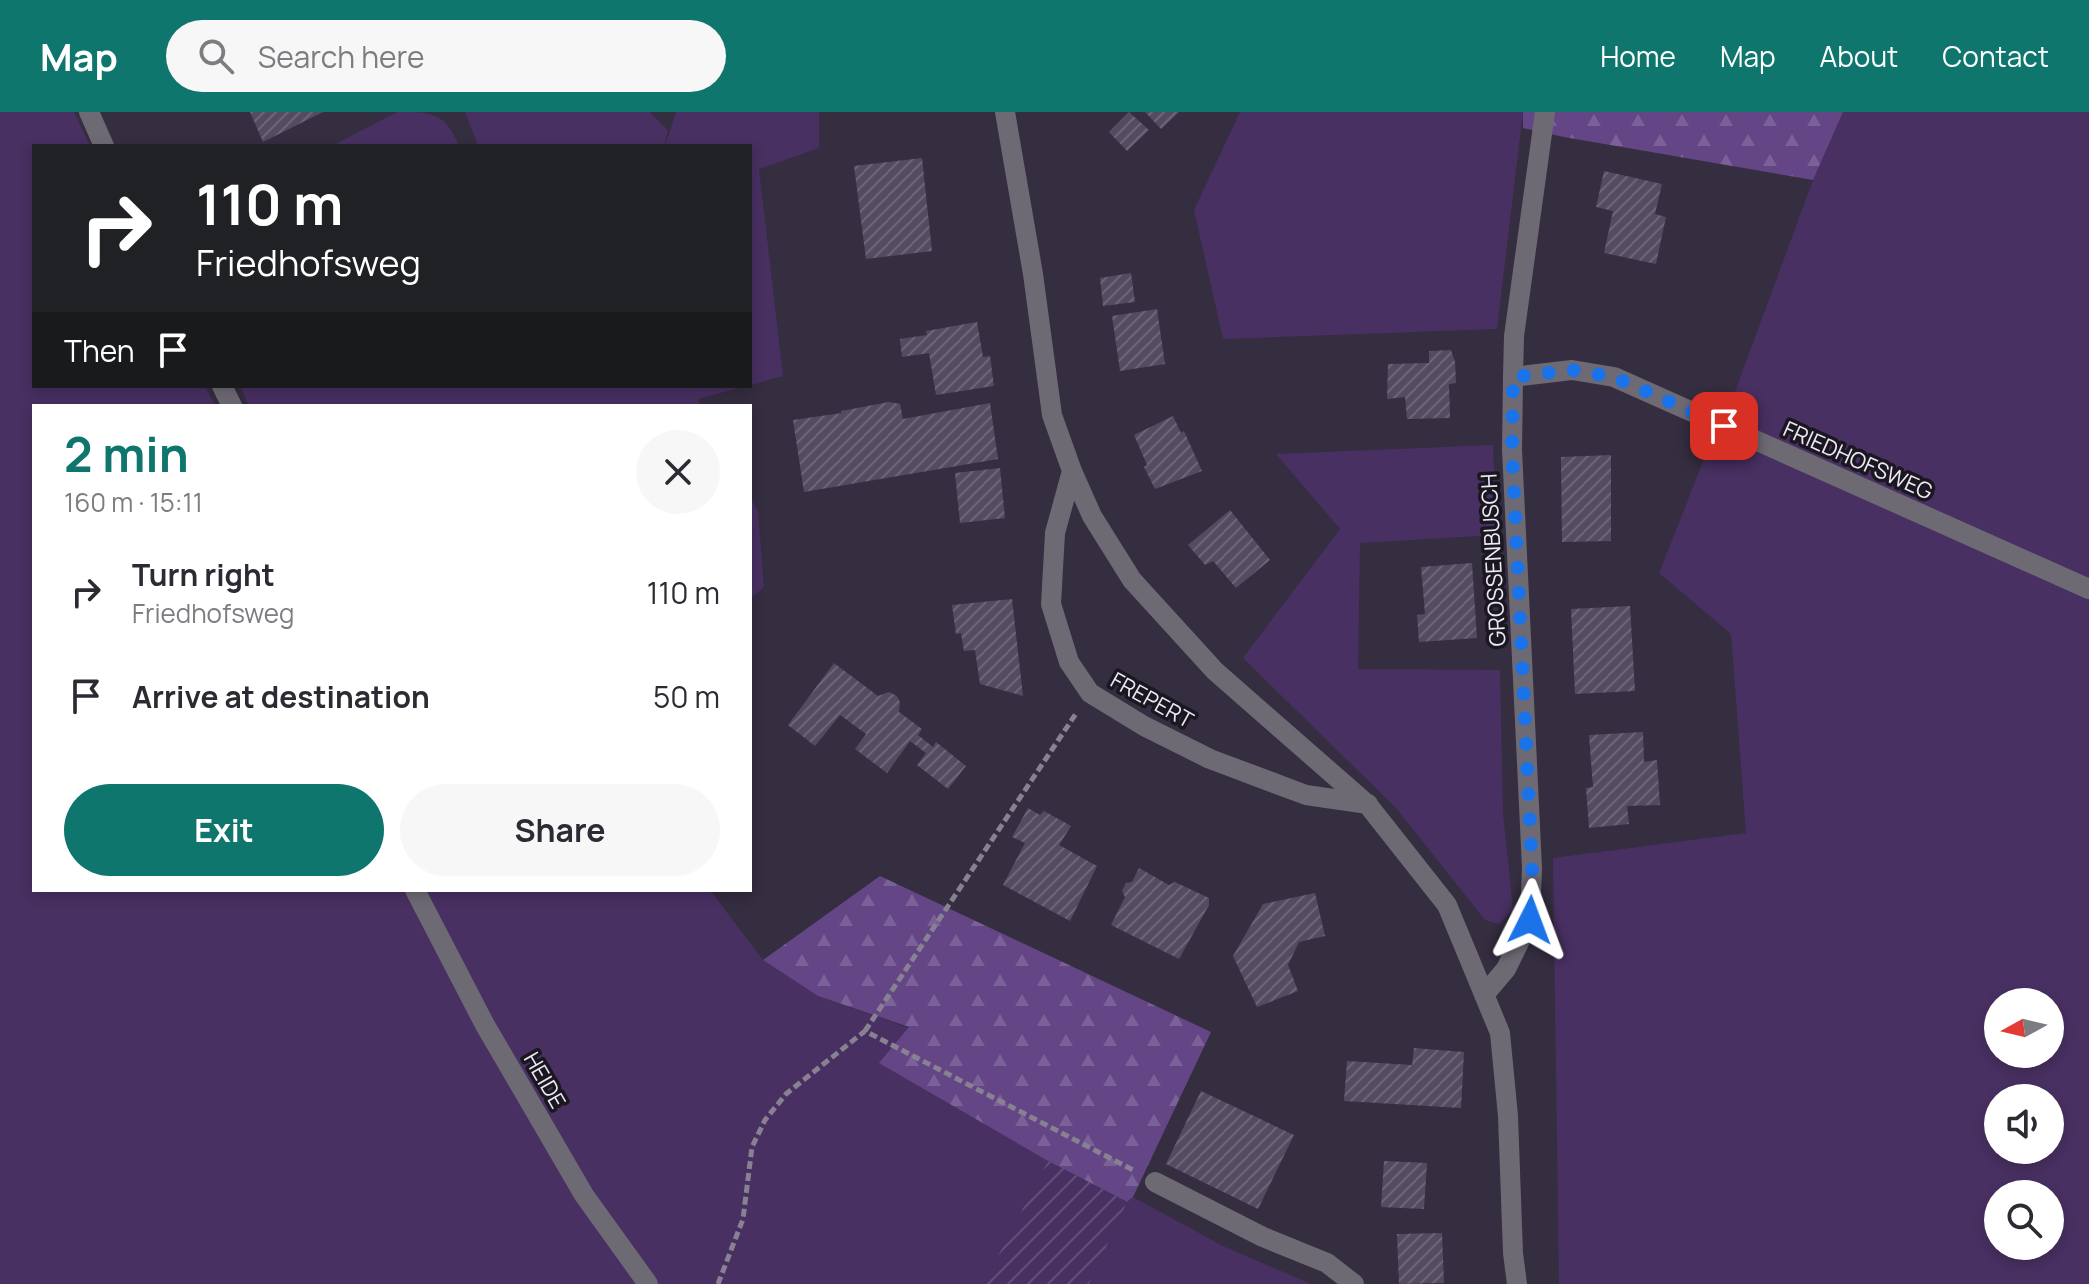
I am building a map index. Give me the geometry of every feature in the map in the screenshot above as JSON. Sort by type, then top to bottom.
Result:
[{"type":"street","points":[[89,112],[103,144]]},
{"type":"street","points":[[1005,112],[1033,274],[1052,415],[1092,516],[1132,580],[1215,671],[1368,805],[1447,905],[1500,1033],[1517,1284]]},
{"type":"street","name":"GROSSENBUSCH","points":[[1484,995],[1506,969],[1530,920],[1532,868],[1512,450],[1513,377],[1514,336],[1545,112]]},
{"type":"street","name":"FRIEDHOFSWEG","points":[[1513,377],[1572,370],[1614,377],[2089,589]]},
{"type":"street","name":"FREPERT","points":[[1072,471],[1055,533],[1051,604],[1069,662],[1090,693],[1144,726],[1210,759],[1306,795],[1368,805]]},
{"type":"street","name":"HEIDE","points":[[416,892],[485,1025],[584,1195],[648,1284]]},
{"type":"street","points":[[1155,1182],[1263,1237],[1327,1263],[1354,1284]]},
{"type":"path","points":[[718,1284],[743,1219],[752,1147],[765,1120],[786,1094],[865,1031],[1090,693]]},
{"type":"path","points":[[865,1031],[1155,1182]]},
{"type":"shaded area","points":[[0,112],[74,112],[89,144],[32,144],[32,388],[206,388],[214,404],[32,404],[32,892],[712,892],[763,960],[818,996],[909,1028],[880,1063],[1048,1161],[983,1284],[0,1284]]},
{"type":"shaded area","points":[[397,112],[436,116],[448,126],[458,144],[336,144]]},
{"type":"shaded area","points":[[465,112],[650,112],[668,131],[665,144],[477,144]]},
{"type":"shaded area","points":[[676,112],[819,112],[819,148],[759,169],[783,376],[752,384],[752,144],[666,144]]},
{"type":"shaded area","points":[[1240,112],[1523,112],[1497,329],[1223,339],[1194,210]]},
{"type":"shaded area","points":[[1843,112],[2089,112],[2089,1284],[1559,1284],[1553,858],[1746,833],[1731,634],[1659,573],[1712,439],[1729,408],[1813,180]]},
{"type":"shaded area","points":[[241,388],[739,388],[698,399],[700,404],[248,404]]},
{"type":"shaded area","points":[[1493,445],[1496,535],[1360,543],[1358,669],[1500,670],[1503,813],[1513,909],[1499,924],[1485,920],[1396,808],[1243,658],[1340,529],[1276,454]]},
{"type":"shaded area","points":[[752,501],[758,512],[764,587],[752,597]]},
{"type":"shaded area","points":[[1048,1161],[1127,1202],[1089,1284],[983,1284]]},
{"type":"shaded area","points":[[1133,1197],[1223,1246],[1311,1284],[1089,1284],[1127,1202]]},
{"type":"green space","points":[[1523,112],[1843,112],[1813,180],[1523,128]]},
{"type":"green space","points":[[880,876],[1211,1032],[1133,1197],[1127,1202],[1048,1161],[879,1063],[909,1027],[818,996],[763,960]]},
{"type":"building","points":[[250,112],[323,112],[263,142]]},
{"type":"building","points":[[1129,112],[1149,130],[1127,151],[1109,132]]},
{"type":"building","points":[[1145,112],[1179,112],[1161,129]]},
{"type":"building","points":[[922,158],[932,251],[866,259],[854,166]]},
{"type":"building","points":[[1604,171],[1662,184],[1655,214],[1666,217],[1656,264],[1604,253],[1613,211],[1596,207]]},
{"type":"building","points":[[1131,273],[1135,302],[1103,306],[1100,278]]},
{"type":"building","points":[[1157,309],[1165,364],[1120,371],[1112,316]]},
{"type":"building","points":[[977,322],[983,357],[990,356],[994,386],[936,395],[929,353],[902,357],[900,339]]},
{"type":"building","points":[[1451,350],[1456,383],[1449,384],[1450,418],[1407,419],[1405,397],[1387,399],[1388,364],[1429,363],[1429,351]]},
{"type":"building","points":[[889,402],[900,404],[903,419],[990,403],[998,459],[804,492],[793,420]]},
{"type":"building","points":[[1173,416],[1181,433],[1184,431],[1202,471],[1155,489],[1134,435]]},
{"type":"building","points":[[1611,455],[1611,541],[1562,542],[1561,457]]},
{"type":"building","points":[[1000,468],[1005,518],[960,523],[955,473]]},
{"type":"building","points":[[1230,510],[1270,560],[1236,588],[1213,561],[1205,565],[1188,545]]},
{"type":"building","points":[[1472,563],[1477,638],[1419,642],[1417,615],[1425,614],[1421,567]]},
{"type":"building","points":[[1012,599],[1023,696],[980,684],[975,650],[964,651],[961,633],[956,634],[952,605]]},
{"type":"building","points":[[1630,606],[1635,691],[1575,694],[1571,609]]},
{"type":"building","points":[[834,663],[878,696],[889,692],[897,696],[899,712],[922,729],[918,735],[933,747],[936,742],[966,766],[948,789],[917,765],[926,753],[910,741],[887,773],[855,749],[866,734],[840,715],[815,746],[788,725]]},
{"type":"building","points":[[1643,732],[1644,762],[1657,760],[1660,805],[1627,806],[1629,824],[1589,828],[1586,788],[1593,787],[1589,735]]},
{"type":"building","points":[[1028,808],[1040,815],[1044,811],[1071,826],[1059,845],[1097,866],[1070,921],[1003,885],[1025,843],[1012,837]]},
{"type":"building","points":[[1139,868],[1169,885],[1175,882],[1209,898],[1209,905],[1179,959],[1111,925],[1125,897],[1122,891],[1126,883],[1132,882]]},
{"type":"building","points":[[1315,893],[1325,936],[1299,942],[1288,965],[1298,991],[1257,1007],[1233,956],[1263,904]]},
{"type":"building","points":[[1414,1048],[1464,1052],[1461,1108],[1344,1101],[1347,1061],[1412,1065]]},
{"type":"building","points":[[1201,1091],[1294,1135],[1258,1209],[1166,1164]]},
{"type":"building","points":[[1384,1161],[1427,1163],[1424,1209],[1381,1207]]},
{"type":"building","points":[[1442,1233],[1444,1283],[1399,1284],[1397,1234]]},
{"type":"route","points":[[1530,920],[1532,868],[1512,450],[1513,377],[1572,370],[1614,377],[1724,426]]}]
